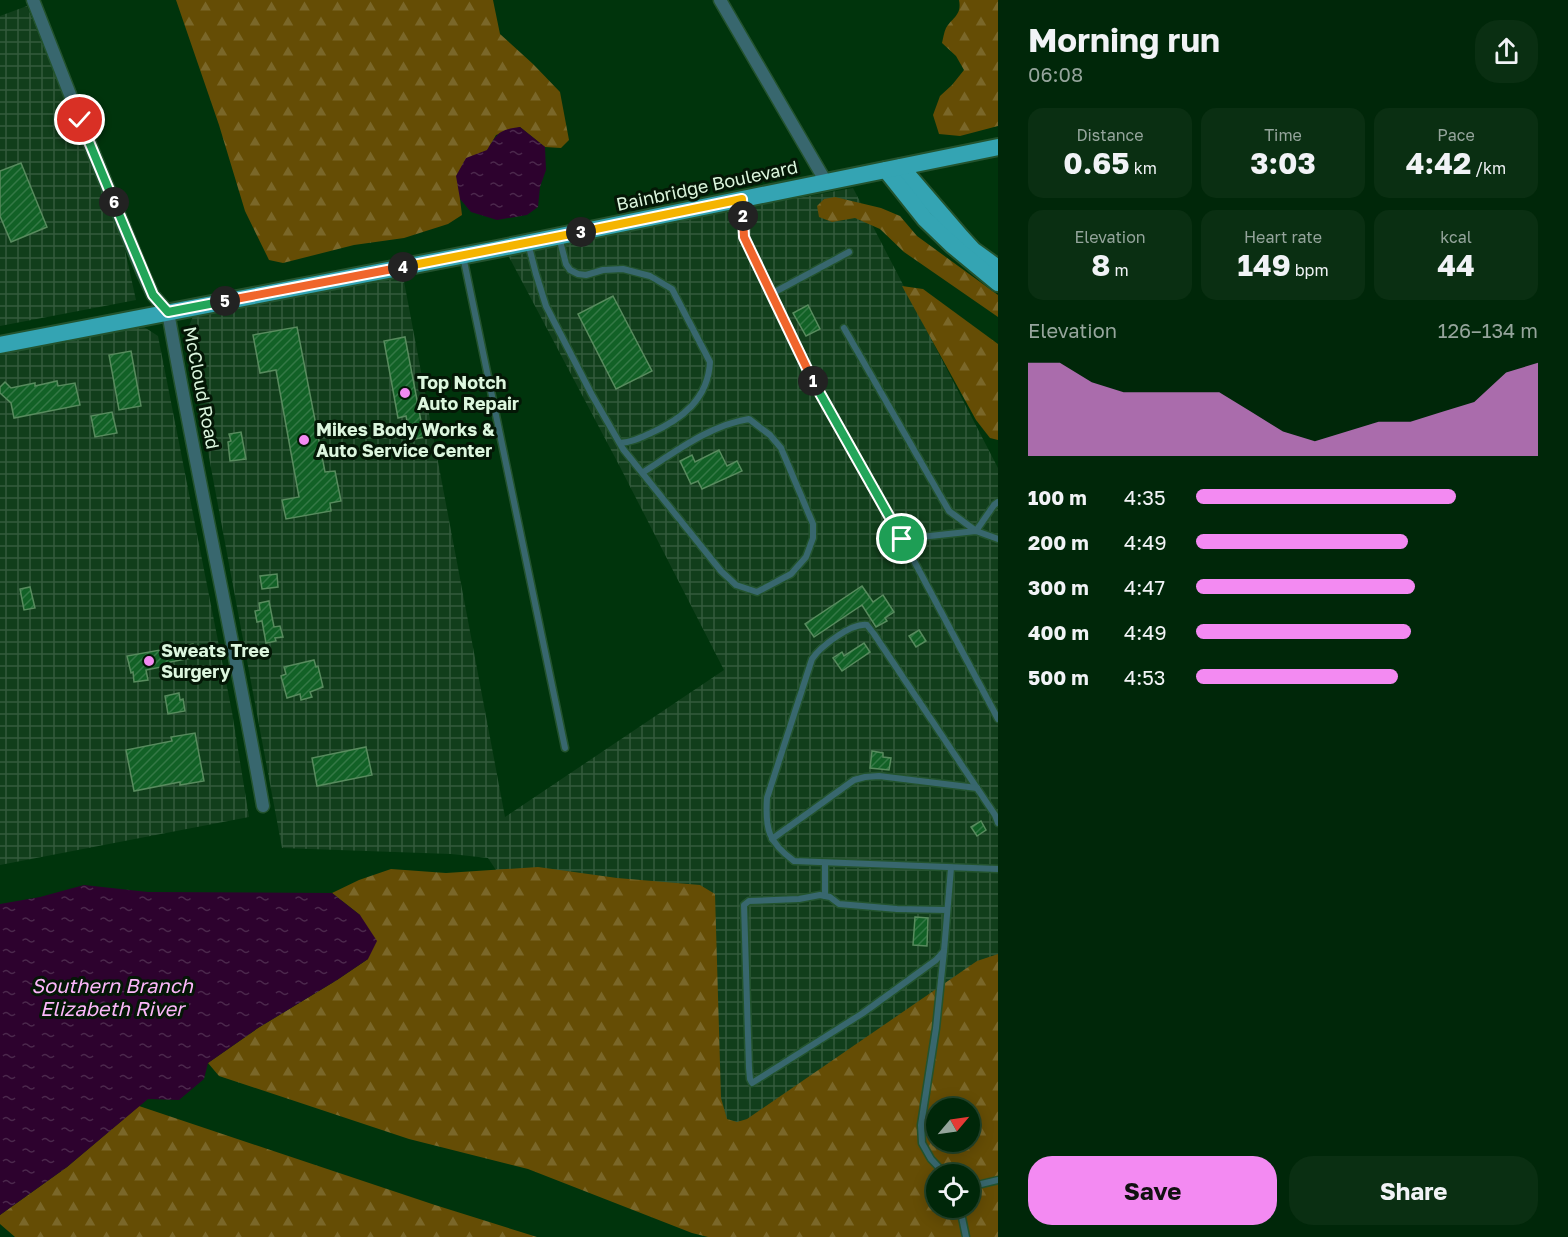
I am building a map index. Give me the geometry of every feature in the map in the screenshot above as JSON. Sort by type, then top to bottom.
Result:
[{"type":"main road","name":"Bainbridge Boulevard","points":[[0,345],[559,236],[998,147]]},
{"type":"main road","points":[[893,169],[973,250],[998,268]]},
{"type":"main road","points":[[893,169],[925,219],[998,283]]},
{"type":"street","name":"McCloud Road","points":[[33,0],[143,273],[153,295],[168,312],[263,806]]},
{"type":"street","points":[[720,0],[826,182]]},
{"type":"lane","points":[[742,199],[744,237],[811,378],[902,539],[998,719]]},
{"type":"lane","points":[[559,236],[566,264],[570,270],[578,274],[586,275],[603,270],[622,269],[650,276],[672,289],[710,362],[709,375],[702,392],[685,413],[668,425],[638,440],[620,443]]},
{"type":"lane","points":[[528,242],[546,306],[592,395],[620,443],[642,473],[721,571],[736,585],[757,592],[791,574],[806,557],[813,538],[813,524],[806,504],[781,448],[770,435],[749,419],[736,421],[703,435],[642,473]]},
{"type":"lane","points":[[771,294],[849,252]]},
{"type":"lane","points":[[463,255],[565,748]]},
{"type":"lane","points":[[844,328],[950,511],[976,531],[998,539]]},
{"type":"lane","points":[[902,539],[976,531],[998,502]]},
{"type":"lane","points":[[998,823],[995,815],[867,625],[860,624],[849,629],[816,652],[767,798],[765,819],[772,839],[794,861],[998,870]]},
{"type":"lane","points":[[772,839],[854,780],[865,777],[879,776],[977,788]]},
{"type":"lane","points":[[825,862],[825,896]]},
{"type":"lane","points":[[936,1164],[922,1143],[921,1125],[936,1028],[951,868]]},
{"type":"lane","points":[[944,951],[936,960],[863,1013],[752,1083],[749,1068],[744,905],[749,901],[799,899],[820,895],[830,897],[839,904],[947,910]]},
{"type":"lane","points":[[980,1184],[998,1180]]},
{"type":"lane","points":[[962,1218],[966,1237]]},
{"type":"shaded area","points":[[27,6],[123,241],[136,300],[0,326],[0,16]]},
{"type":"shaded area","points":[[853,188],[998,468],[998,1237],[741,1237],[488,858],[451,854],[282,848],[186,334],[193,316],[403,276],[505,817],[724,670],[508,255],[709,214]]},
{"type":"shaded area","points":[[141,325],[158,336],[232,712],[249,817],[0,865],[0,353]]},
{"type":"green space","points":[[176,0],[493,0],[500,34],[560,92],[569,140],[561,148],[545,147],[520,127],[496,135],[460,199],[462,215],[448,224],[404,238],[354,245],[283,263],[269,260],[245,211],[219,125]]},
{"type":"green space","points":[[959,0],[998,0],[998,126],[960,136],[939,134],[933,115],[940,96],[964,70],[956,56],[942,43],[946,28],[958,13]]},
{"type":"green space","points":[[835,197],[881,208],[900,216],[917,236],[998,295],[998,317],[904,252],[880,229],[855,218],[832,222],[819,217],[817,206],[824,199]]},
{"type":"green space","points":[[902,286],[923,289],[998,344],[998,440],[990,438],[976,420]]},
{"type":"green space","points":[[538,867],[617,878],[700,885],[715,894],[721,1098],[727,1119],[737,1122],[747,1119],[977,961],[998,954],[998,1237],[708,1237],[692,1233],[528,1169],[409,1139],[219,1076],[208,1063],[258,1028],[368,959],[360,915],[332,893],[359,880],[391,869],[446,873]]},
{"type":"green space","points":[[139,1106],[537,1237],[15,1237],[0,1224],[0,1215],[67,1167]]},
{"type":"water","points":[[520,127],[545,147],[546,170],[540,187],[538,207],[527,215],[497,220],[471,212],[460,199],[456,176],[466,158],[487,150],[503,131]]},
{"type":"water","name":"Southern Branch Elizabeth River","points":[[84,885],[148,892],[332,893],[360,915],[377,941],[368,959],[258,1028],[208,1063],[204,1079],[179,1100],[148,1099],[67,1167],[0,1215],[0,904],[40,897]]},
{"type":"building","points":[[21,163],[47,227],[11,242],[0,216],[0,171]]},
{"type":"building","points":[[613,296],[652,371],[616,389],[578,314]]},
{"type":"building","points":[[808,305],[820,329],[806,336],[793,313]]},
{"type":"building","name":"Mikes Body Works & Auto Service Center","points":[[297,327],[325,472],[335,471],[341,501],[330,503],[331,511],[286,519],[282,500],[299,497],[276,370],[260,373],[253,335]]},
{"type":"building","name":"Top Notch Auto Repair","points":[[405,337],[424,437],[411,440],[406,416],[398,418],[384,341]]},
{"type":"building","points":[[131,351],[141,406],[119,410],[109,355]]},
{"type":"building","points":[[57,381],[58,386],[75,383],[80,405],[14,418],[11,403],[0,393],[0,387],[5,382],[11,388]]},
{"type":"building","points":[[112,412],[117,433],[95,437],[91,416]]},
{"type":"building","points":[[241,432],[246,459],[230,461],[229,434]]},
{"type":"building","points":[[719,450],[727,466],[737,461],[742,471],[702,489],[698,481],[691,484],[680,461],[692,455],[695,462]]},
{"type":"building","points":[[277,574],[278,587],[262,589],[260,576]]},
{"type":"building","points":[[862,586],[873,602],[883,595],[894,612],[885,618],[887,621],[876,627],[862,605],[814,637],[805,624]]},
{"type":"building","points":[[30,587],[35,608],[24,610],[20,589]]},
{"type":"building","points":[[269,601],[274,627],[280,626],[283,637],[266,643],[262,621],[257,622],[255,611],[260,610],[259,603]]},
{"type":"building","points":[[919,630],[926,641],[916,647],[909,636]]},
{"type":"building","points":[[864,643],[870,652],[842,671],[833,658],[842,652],[844,656]]},
{"type":"building","points":[[193,644],[197,657],[170,662],[171,665],[146,670],[148,680],[134,682],[127,656]]},
{"type":"building","points":[[314,660],[316,667],[318,666],[323,687],[310,692],[312,697],[301,700],[300,694],[287,698],[281,676],[286,674],[284,667]]},
{"type":"building","points":[[179,693],[180,700],[183,699],[185,711],[168,714],[165,696]]},
{"type":"building","points":[[195,733],[204,781],[180,785],[180,782],[134,791],[126,750],[172,741],[171,737]]},
{"type":"building","points":[[366,747],[372,775],[317,786],[312,758]]},
{"type":"building","points":[[872,751],[883,753],[883,757],[891,758],[889,770],[870,768]]},
{"type":"building","points":[[981,821],[986,830],[977,836],[971,827]]},
{"type":"building","points":[[915,917],[928,918],[927,946],[913,945]]},
{"type":"place","name":"Top Notch Auto Repair","points":[[405,393]]},
{"type":"place","name":"Mikes Body Works & Auto Service Center","points":[[304,440]]},
{"type":"place","name":"Sweats Tree Surgery","points":[[149,661]]},
{"type":"route","points":[[80,120],[153,295],[168,312],[742,199],[744,237],[811,378],[902,539]]}]
